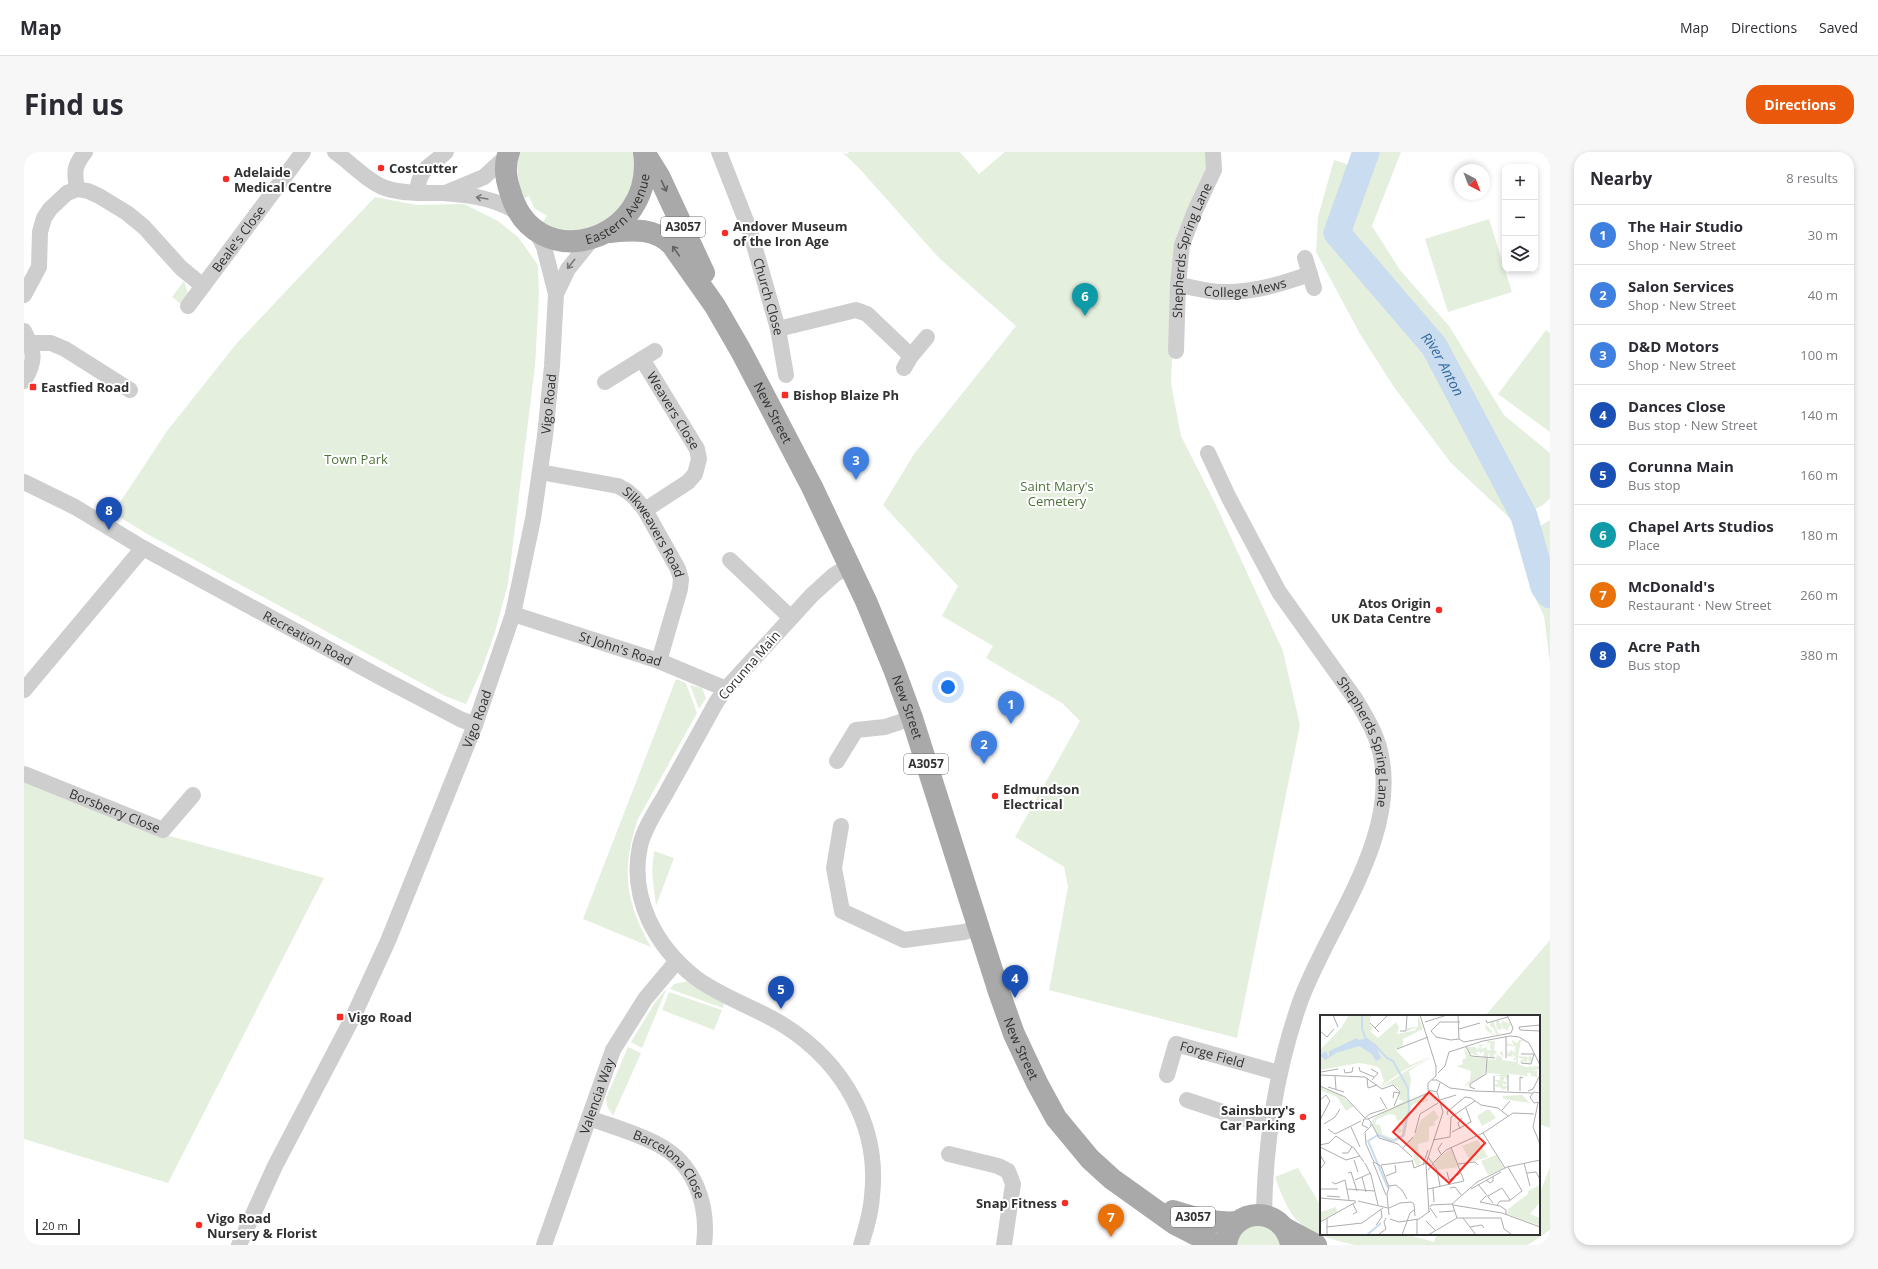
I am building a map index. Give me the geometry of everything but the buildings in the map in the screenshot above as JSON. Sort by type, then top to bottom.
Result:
[{"type":"main road","name":"Eastern Avenue","points":[[508,153],[506,163],[508,185],[517,212],[536,230],[547,236],[565,240],[601,235],[625,218],[638,196],[644,176],[644,152]]},
{"type":"main road","name":"New Street","points":[[644,152],[660,176],[705,275],[715,306]]},
{"type":"main road","name":"New Street","points":[[601,235],[642,230],[659,234],[666,238],[715,306],[784,432],[850,566],[886,650],[912,718],[978,928],[1014,1034],[1037,1083],[1056,1118],[1090,1160],[1112,1178],[1176,1224],[1216,1245]]},
{"type":"main road","name":"New Street","points":[[1149,1204],[1201,1220],[1222,1223],[1238,1222],[1255,1215],[1264,1215]]},
{"type":"main road","points":[[1264,1215],[1276,1220],[1289,1237],[1316,1245]]},
{"type":"main road","name":"A3057","points":[[1226,1245],[1228,1236],[1238,1222]]},
{"type":"street","points":[[77,189],[74,173],[77,162],[85,152]]},
{"type":"street","name":"Beale's Close","points":[[188,306],[303,152]]},
{"type":"street","points":[[335,152],[380,186],[417,193],[486,198],[506,205],[517,212]]},
{"type":"street","points":[[417,193],[421,173],[446,152]]},
{"type":"street","name":"Church Close","points":[[719,152],[750,231],[778,329],[786,375]]},
{"type":"street","name":"Shepherds Spring Lane","points":[[1176,351],[1178,284],[1182,245],[1194,213],[1214,170],[1213,152]]},
{"type":"street","points":[[444,194],[484,177],[508,153]]},
{"type":"street","points":[[24,295],[39,267],[40,232],[44,218],[50,209],[67,193],[77,189],[88,191],[99,196],[128,213],[144,227],[181,268],[203,286]]},
{"type":"street","name":"Vigo Road","points":[[239,1245],[287,1141],[371,980],[475,725],[513,614],[526,554],[540,472],[549,401],[556,294],[544,247],[536,230]]},
{"type":"street","name":"Vigo Road","points":[[556,294],[568,269],[601,235]]},
{"type":"street","name":"College Mews","points":[[1178,284],[1220,292],[1252,291],[1278,285],[1312,281],[1304,258]]},
{"type":"street","points":[[778,329],[856,310],[867,314],[908,362],[927,337]]},
{"type":"street","points":[[24,381],[30,371],[34,355],[27,337]]},
{"type":"street","points":[[27,337],[51,342],[65,349],[130,390]]},
{"type":"street","name":"Weavers Close","points":[[605,382],[648,355],[697,449],[699,459],[694,474],[688,482],[645,510]]},
{"type":"street","name":"Shepherds Spring Lane","points":[[1208,453],[1228,496],[1279,592],[1356,700],[1366,717],[1381,752],[1384,787],[1380,823],[1368,858],[1316,962],[1300,1002],[1279,1074],[1270,1124],[1264,1215]]},
{"type":"street","name":"Silkweavers Road","points":[[540,472],[618,486],[635,498],[645,510],[678,569],[681,579],[680,589],[659,661]]},
{"type":"street","name":"Recreation Road","points":[[24,482],[75,507],[142,548],[378,676],[460,719],[475,725]]},
{"type":"street","points":[[24,690],[142,548]]},
{"type":"street","points":[[730,560],[790,617]]},
{"type":"street","name":"Corunna Main","points":[[850,566],[834,575],[790,617],[717,701],[648,824],[640,846],[639,888],[641,901],[652,926],[677,961],[697,978],[784,1026],[804,1039],[827,1060],[852,1094],[862,1115],[869,1140],[873,1172],[869,1218],[861,1245]]},
{"type":"street","name":"St John's Road","points":[[513,614],[659,661],[726,689]]},
{"type":"street","points":[[837,761],[856,730],[885,727],[912,718]]},
{"type":"street","name":"Borsberry Close","points":[[24,774],[163,830],[193,795]]},
{"type":"street","points":[[841,826],[834,868],[842,911],[904,940],[964,932],[978,928]]},
{"type":"street","name":"Valencia Way","points":[[544,1245],[613,1050],[645,999],[677,961]]},
{"type":"street","name":"Forge Field","points":[[1167,1075],[1176,1044],[1279,1074]]},
{"type":"street","points":[[1187,1100],[1253,1122],[1270,1124]]},
{"type":"street","name":"Barcelona Close","points":[[589,1118],[656,1144],[671,1153],[682,1163],[694,1178],[703,1204],[706,1233],[704,1245]]},
{"type":"street","points":[[949,1154],[998,1166],[1008,1171],[1012,1184],[1004,1245]]},
{"type":"green space","points":[[518,152],[634,152],[637,173],[624,210],[590,232],[558,230],[542,223],[547,216],[534,208],[529,196],[521,200],[516,157]]},
{"type":"green space","name":"Saint Mary's Cemetery","points":[[842,152],[847,154],[849,152],[960,152],[979,174],[1005,152],[1205,152],[1210,169],[1198,192],[1174,322],[1171,383],[1181,436],[1216,505],[1283,651],[1300,725],[1237,1038],[1049,990],[1068,887],[1064,867],[1015,837],[1080,721],[1062,703],[986,658],[993,646],[942,616],[958,586],[883,505],[914,454],[1016,326],[939,258],[858,167]]},
{"type":"green space","points":[[1354,152],[1401,152],[1372,226],[1400,270],[1449,326],[1504,415],[1550,453],[1550,498],[1543,505],[1513,521],[1451,463],[1394,387],[1360,334],[1316,252],[1318,217],[1334,160],[1350,165]]},
{"type":"green space","name":"Town Park","points":[[375,197],[417,205],[464,204],[498,221],[518,237],[538,265],[539,295],[535,366],[508,584],[495,632],[482,669],[466,704],[445,696],[149,535],[113,513],[167,431],[237,343]]},
{"type":"green space","points":[[1489,219],[1502,260],[1502,272],[1506,272],[1512,292],[1448,312],[1425,239]]},
{"type":"green space","points":[[184,281],[188,293],[182,305],[172,297]]},
{"type":"green space","points":[[1546,330],[1550,333],[1550,432],[1498,394]]},
{"type":"green space","points":[[1550,520],[1550,663],[1544,616],[1531,590],[1519,532],[1537,528]]},
{"type":"green space","points":[[676,679],[686,683],[697,713],[638,819],[629,854],[628,885],[631,900],[642,931],[651,947],[583,919]]},
{"type":"green space","points":[[690,685],[702,688],[706,698],[699,709]]},
{"type":"green space","points":[[24,781],[162,834],[324,878],[168,1183],[24,1139]]},
{"type":"green space","points":[[654,851],[674,858],[656,906],[652,872]]},
{"type":"green space","points":[[1550,940],[1550,1128],[1540,1124],[1540,1015],[1486,1015]]},
{"type":"green space","points":[[688,981],[724,1002],[723,1008],[670,989],[674,984]]},
{"type":"green space","points":[[667,988],[642,1048],[631,1042],[656,1001]]},
{"type":"green space","points":[[669,992],[722,1010],[714,1030],[662,1010]]},
{"type":"green space","points":[[628,1047],[641,1053],[613,1116],[607,1106],[606,1098]]},
{"type":"green space","points":[[1550,1167],[1550,1230],[1528,1245],[1355,1245],[1322,1235],[1409,1235],[1434,1242],[1437,1235],[1540,1235],[1540,1192]]},
{"type":"green space","points":[[1298,1168],[1320,1204],[1320,1234],[1303,1225],[1295,1217],[1281,1194],[1275,1177]]},
{"type":"green space","points":[[1265,1222],[1284,1245],[1232,1245],[1241,1227]]},
{"type":"waterway","name":"River Anton","points":[[1366,152],[1337,233],[1434,346],[1524,516],[1544,587],[1550,595]]},
{"type":"place","name":"Costcutter","points":[[381,168]]},
{"type":"place","name":"Adelaide Medical Centre","points":[[226,179]]},
{"type":"place","name":"Andover Museum of the Iron Age","points":[[725,233]]},
{"type":"place","name":"Chapel Arts Studios","points":[[1085,316]]},
{"type":"place","name":"Eastfied Road","points":[[33,387]]},
{"type":"place","name":"Bishop Blaize Ph","points":[[785,395]]},
{"type":"place","name":"D&D Motors","points":[[856,480]]},
{"type":"place","name":"Acre Path","points":[[109,530]]},
{"type":"place","name":"Atos Origin UK Data Centre","points":[[1439,610]]},
{"type":"place","name":"The Hair Studio","points":[[1011,724]]},
{"type":"place","name":"Salon Services","points":[[984,764]]},
{"type":"place","name":"Edmundson Electrical","points":[[995,796]]},
{"type":"place","name":"Dances Close","points":[[1015,998]]},
{"type":"place","name":"Corunna Main","points":[[781,1009]]},
{"type":"place","name":"Vigo Road","points":[[340,1017]]},
{"type":"place","name":"Sainsbury's Car Parking","points":[[1303,1117]]},
{"type":"place","name":"Snap Fitness","points":[[1065,1203]]},
{"type":"place","name":"Vigo Road Nursery & Florist","points":[[199,1225]]},
{"type":"place","name":"McDonald's","points":[[1111,1237]]}]
